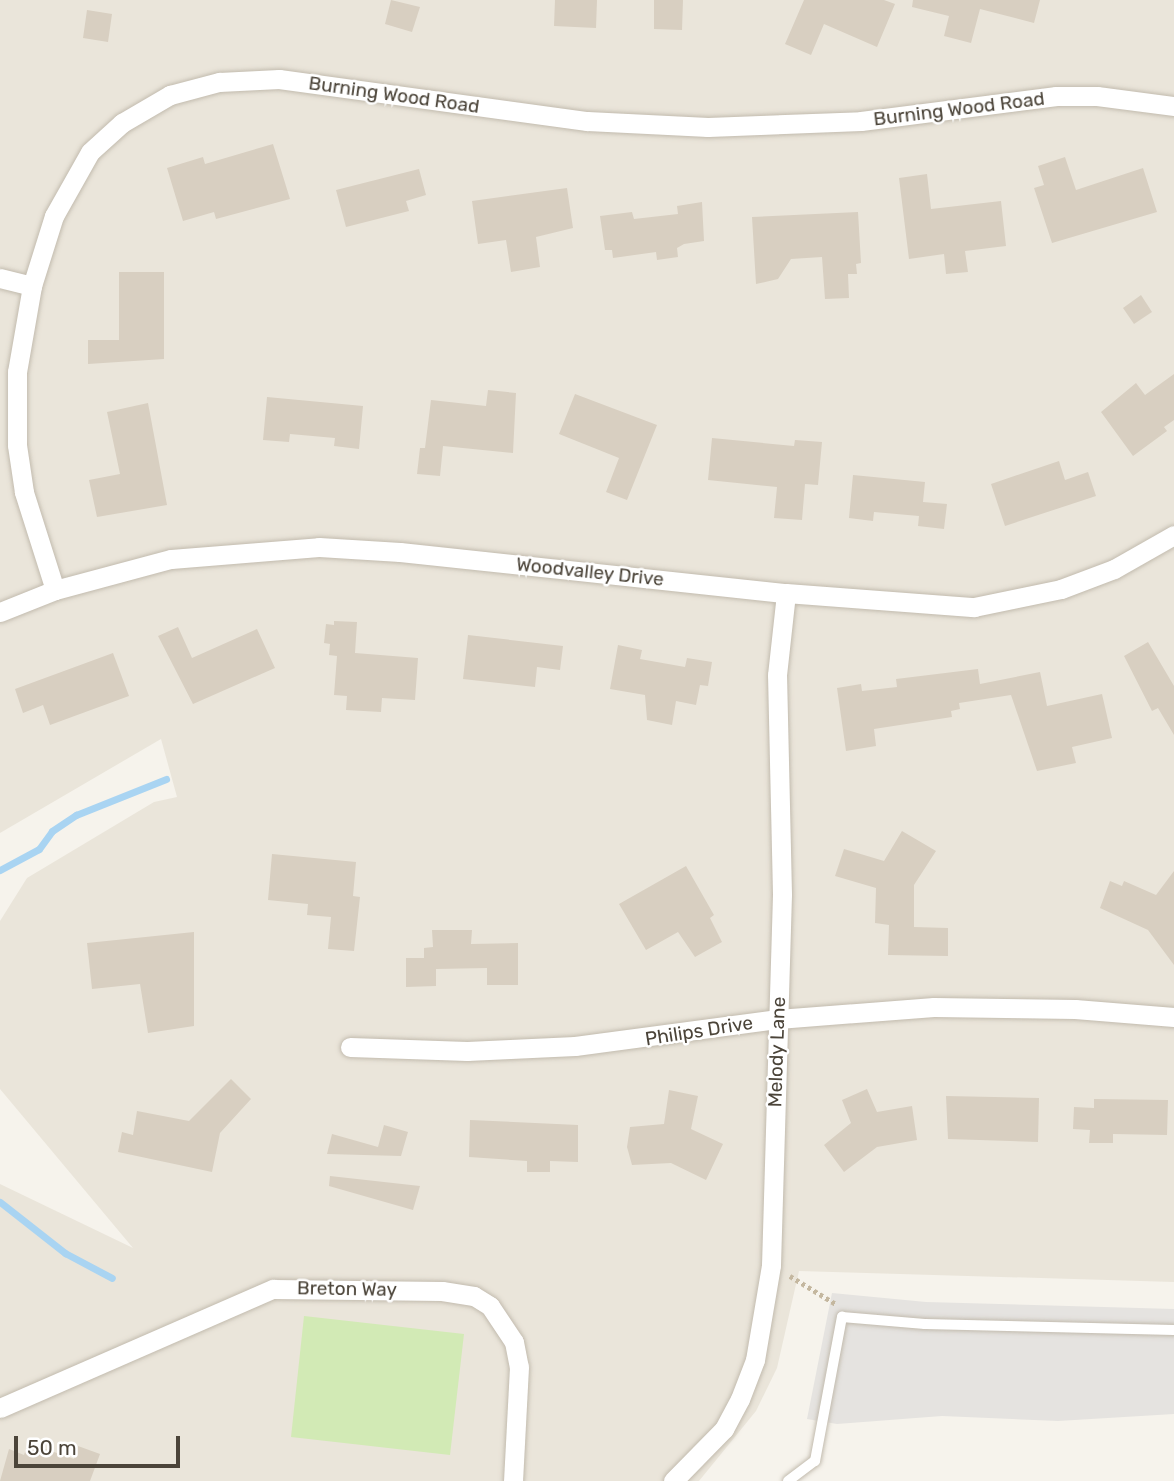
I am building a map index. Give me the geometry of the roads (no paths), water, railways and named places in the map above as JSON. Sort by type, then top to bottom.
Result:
[{"type":"street","name":"Burning Wood Road","points":[[55,590],[24,492],[17,445],[17,372],[32,286],[54,216],[90,152],[153,103],[219,82],[279,79],[587,121],[708,127],[861,121],[1056,96],[1097,96],[1174,106]]},
{"type":"street","points":[[0,278],[32,286]]},
{"type":"street","name":"Woodvalley Drive","points":[[0,611],[55,590],[171,559],[319,547],[400,552],[936,607],[1008,603],[1114,569],[1174,535]]},
{"type":"street","name":"Melody Lane","points":[[673,1481],[724,1429],[740,1399],[755,1360],[771,1265],[782,894],[777,675],[786,593]]},
{"type":"street","name":"Philips Drive","points":[[350,1047],[467,1051],[575,1046],[778,1019],[991,1006],[1174,1017]]},
{"type":"street","name":"Breton Way","points":[[0,1408],[273,1289],[310,1286],[442,1291],[474,1296],[490,1306],[514,1342],[519,1367],[513,1481]]},
{"type":"lane","points":[[788,1481],[815,1461],[842,1317],[925,1324],[1174,1330]]},
{"type":"waterway","points":[[0,870],[39,849],[52,831],[76,815],[166,779]]},
{"type":"waterway","points":[[0,1202],[65,1253],[112,1278]]}]
